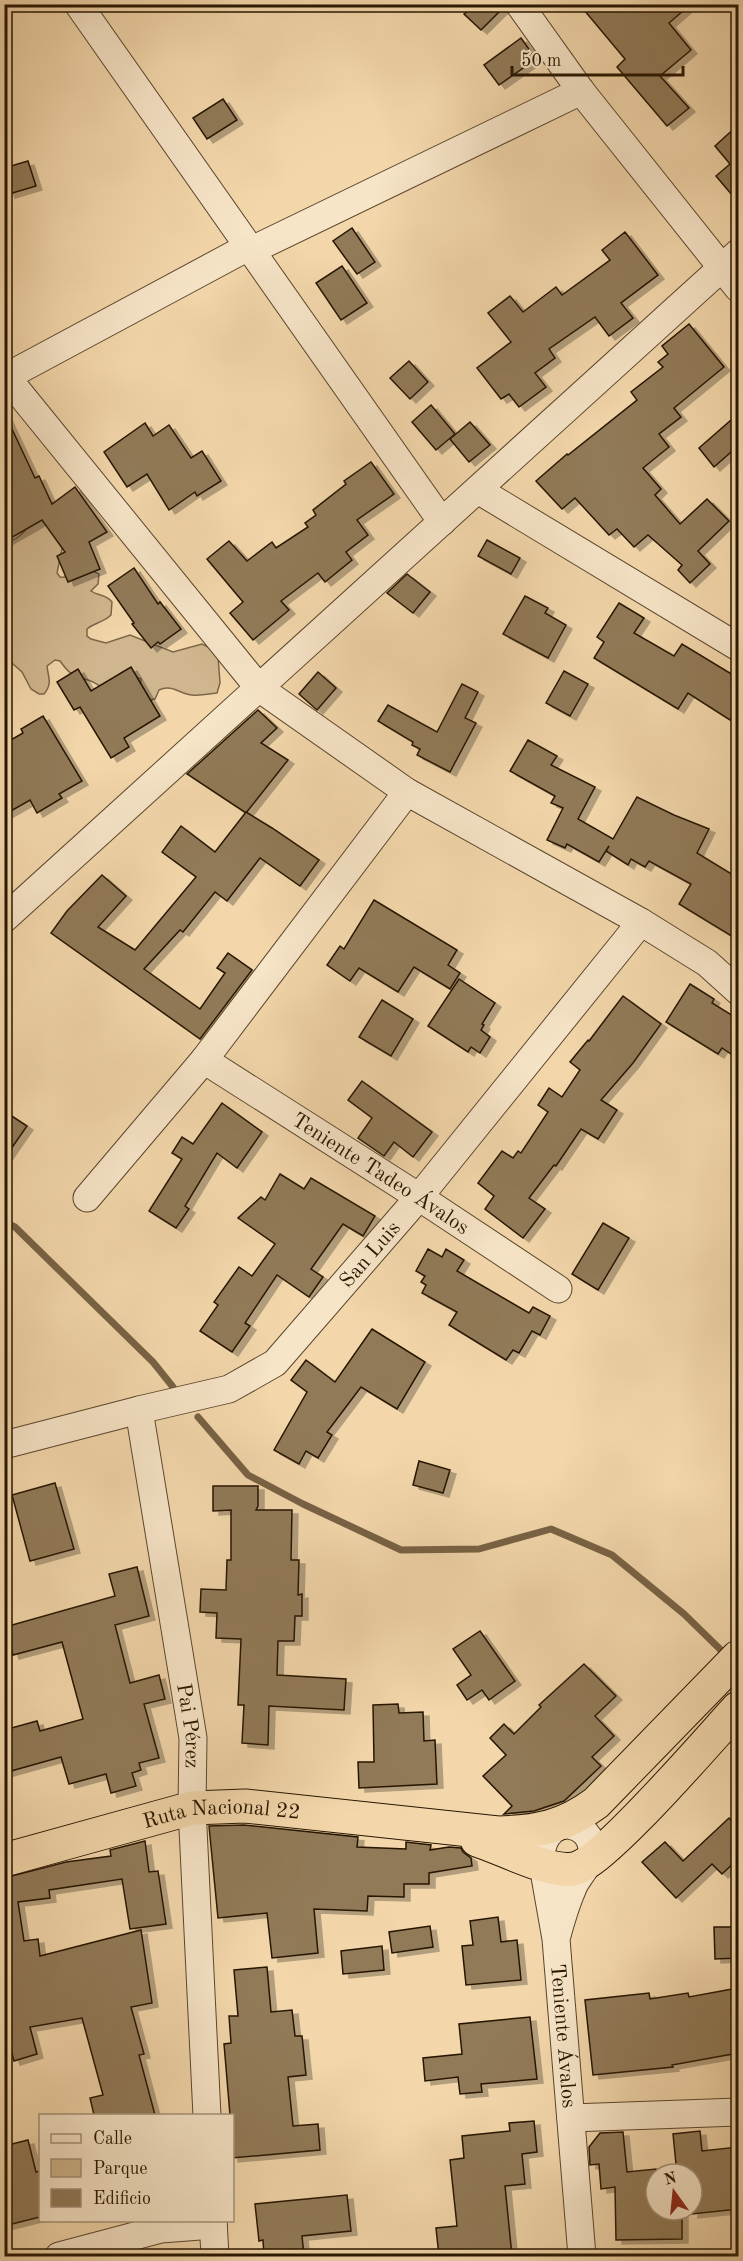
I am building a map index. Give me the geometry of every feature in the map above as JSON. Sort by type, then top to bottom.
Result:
[{"type":"highway","name":"Ruta Nacional 22","points":[[4,1860],[192,1808],[255,1807],[441,1829],[498,1833],[560,1825],[579,1816],[596,1803],[730,1665]]},
{"type":"highway","points":[[588,1863],[651,1802],[738,1708]]},
{"type":"highway","name":"Ruta Nacional 22","points":[[441,1829],[556,1869],[574,1869],[588,1863]]},
{"type":"street","points":[[78,4],[442,522]]},
{"type":"street","points":[[4,919],[442,522],[733,269],[581,91],[519,4]]},
{"type":"street","points":[[248,247],[252,250],[581,91]]},
{"type":"street","points":[[248,247],[5,377],[259,688],[407,792],[641,922],[707,963],[738,991]]},
{"type":"street","points":[[478,490],[738,646]]},
{"type":"street","points":[[87,1198],[204,1060],[407,792]]},
{"type":"street","name":"San Luis","points":[[4,1445],[229,1389],[275,1363],[419,1197],[641,922]]},
{"type":"street","name":"Teniente Tadeo Ávalos","points":[[204,1060],[558,1289]]},
{"type":"street","name":"Pai Pérez","points":[[139,1410],[193,1738],[192,1808],[207,2114]]},
{"type":"street","points":[[556,1939],[564,1908],[592,1851],[590,1840],[583,1830],[572,1825],[560,1825]]},
{"type":"street","name":"Teniente Ávalos","points":[[560,1825],[543,1840],[541,1854],[556,1939],[582,2256]]},
{"type":"street","points":[[571,2118],[738,2112]]},
{"type":"street","points":[[59,2256],[161,2229],[213,2223],[215,2256]]},
{"type":"green space","points":[[51,502],[55,506],[62,549],[57,573],[60,577],[89,571],[99,574],[98,584],[91,591],[112,602],[111,615],[87,629],[87,636],[106,643],[130,635],[173,652],[202,644],[212,649],[218,656],[220,683],[217,693],[192,695],[164,688],[159,690],[155,699],[146,701],[140,688],[141,679],[123,672],[106,689],[72,674],[60,661],[55,660],[47,666],[49,683],[44,694],[31,689],[22,672],[5,657],[5,542],[23,533],[42,504]]},
{"type":"building","points":[[478,4],[503,4],[504,7],[481,30],[464,14]]},
{"type":"building","points":[[579,4],[691,4],[669,23],[691,50],[660,76],[689,108],[667,126],[617,67],[625,59]]},
{"type":"building","points":[[521,38],[536,59],[499,85],[484,65]]},
{"type":"building","points":[[223,99],[237,120],[207,139],[193,118]]},
{"type":"building","points":[[738,125],[738,202],[716,176],[730,164],[715,146]]},
{"type":"building","points":[[28,161],[36,186],[9,194],[4,180],[4,168]]},
{"type":"building","points":[[352,228],[375,262],[357,274],[333,241]]},
{"type":"building","points":[[625,232],[658,275],[621,303],[633,318],[609,336],[595,317],[549,349],[555,358],[535,373],[546,387],[519,407],[509,394],[501,399],[477,368],[511,342],[488,313],[510,296],[523,312],[556,287],[562,295],[610,260],[602,250]]},
{"type":"building","points":[[342,266],[367,303],[341,320],[316,283]]},
{"type":"building","points":[[689,324],[724,367],[674,408],[681,417],[659,434],[669,447],[643,468],[661,489],[655,495],[680,524],[707,499],[729,521],[698,551],[710,564],[690,583],[678,570],[682,565],[648,535],[634,547],[617,529],[609,535],[575,498],[562,509],[536,481],[637,400],[631,392],[663,367],[658,362],[668,354],[662,346]]},
{"type":"building","points":[[409,361],[428,382],[410,399],[390,378]]},
{"type":"building","points":[[431,405],[455,434],[436,450],[412,422]]},
{"type":"building","points":[[4,412],[35,478],[39,476],[52,504],[75,487],[107,532],[89,542],[100,569],[68,582],[57,556],[65,552],[42,520],[4,542]]},
{"type":"building","points":[[738,414],[738,446],[714,467],[699,448]]},
{"type":"building","points":[[470,422],[490,445],[469,462],[450,439]]},
{"type":"building","points":[[145,423],[153,436],[169,425],[191,458],[202,451],[221,481],[197,496],[195,492],[169,510],[147,474],[127,487],[104,452]]},
{"type":"building","points":[[371,462],[394,494],[357,520],[368,535],[346,552],[352,560],[325,582],[318,573],[281,601],[289,610],[253,640],[230,613],[243,602],[207,559],[229,541],[247,561],[272,542],[276,548],[308,527],[305,523],[316,515],[313,510],[346,484],[344,481]]},
{"type":"building","points":[[487,540],[520,558],[511,574],[478,556]]},
{"type":"building","points":[[134,568],[158,604],[160,602],[181,629],[151,648],[132,624],[134,623],[108,586]]},
{"type":"building","points":[[407,574],[430,592],[413,613],[387,593]]},
{"type":"building","points":[[525,596],[548,608],[545,613],[566,625],[548,658],[503,634]]},
{"type":"building","points":[[619,603],[644,618],[634,633],[674,656],[682,644],[738,678],[738,706],[730,720],[688,693],[678,709],[594,658],[604,642],[597,637]]},
{"type":"building","points":[[131,667],[160,716],[124,738],[129,747],[111,758],[80,707],[74,710],[57,682],[78,669],[91,691]]},
{"type":"building","points":[[564,671],[588,684],[570,716],[546,703]]},
{"type":"building","points":[[318,672],[336,688],[317,710],[299,694]]},
{"type":"building","points":[[462,684],[478,692],[465,718],[476,723],[450,772],[417,755],[420,749],[412,745],[413,742],[378,721],[388,705],[437,732]]},
{"type":"building","points":[[258,710],[277,728],[261,743],[288,760],[246,813],[187,774]]},
{"type":"building","points":[[43,716],[82,781],[59,794],[62,798],[37,813],[30,800],[4,815],[4,744],[23,733],[21,729]]},
{"type":"building","points":[[528,740],[557,756],[551,765],[595,787],[578,819],[613,839],[637,797],[709,829],[697,853],[738,878],[738,940],[679,904],[691,884],[649,861],[645,867],[631,859],[628,865],[606,851],[609,846],[599,862],[567,844],[565,848],[547,840],[563,808],[551,803],[555,796],[510,771]]},
{"type":"building","points":[[246,812],[319,860],[300,886],[260,858],[227,901],[215,892],[183,932],[180,930],[144,969],[200,1009],[225,973],[217,968],[228,953],[252,970],[200,1039],[51,933],[67,911],[102,875],[126,896],[98,927],[135,950],[196,877],[162,852],[181,826],[215,852]]},
{"type":"building","points":[[374,900],[457,950],[448,965],[460,973],[450,989],[414,967],[398,992],[359,968],[350,981],[327,965],[340,946],[344,949]]},
{"type":"building","points":[[459,979],[495,1003],[482,1024],[484,1025],[481,1030],[490,1037],[480,1053],[471,1047],[468,1052],[428,1026]]},
{"type":"building","points":[[690,984],[714,999],[712,1003],[738,1019],[738,1042],[731,1054],[722,1048],[718,1054],[666,1022]]},
{"type":"building","points":[[623,996],[661,1024],[633,1063],[601,1100],[617,1110],[598,1139],[581,1129],[556,1166],[554,1165],[529,1198],[545,1209],[523,1238],[485,1209],[494,1196],[478,1183],[502,1151],[513,1158],[518,1151],[521,1153],[548,1112],[538,1105],[549,1088],[562,1097],[580,1070],[570,1062]]},
{"type":"building","points":[[382,1000],[413,1019],[391,1056],[359,1037]]},
{"type":"building","points":[[362,1081],[432,1132],[413,1157],[394,1142],[384,1156],[358,1138],[372,1118],[348,1100]]},
{"type":"building","points":[[222,1103],[262,1132],[237,1168],[217,1153],[185,1206],[189,1209],[176,1228],[149,1211],[182,1159],[172,1153],[182,1137],[193,1144]]},
{"type":"building","points":[[4,1111],[27,1126],[4,1159]]},
{"type":"building","points":[[280,1174],[304,1189],[311,1178],[375,1216],[363,1236],[343,1224],[311,1269],[323,1277],[309,1297],[277,1275],[245,1323],[250,1326],[232,1352],[200,1331],[218,1305],[214,1302],[239,1267],[252,1276],[275,1244],[238,1218],[261,1197],[265,1200]]},
{"type":"building","points":[[603,1223],[629,1238],[598,1290],[572,1274]]},
{"type":"building","points":[[428,1249],[442,1257],[446,1249],[464,1260],[457,1271],[529,1313],[533,1307],[550,1316],[540,1335],[532,1331],[519,1353],[513,1350],[506,1360],[449,1325],[457,1312],[422,1293],[426,1285],[421,1282],[425,1276],[416,1271]]},
{"type":"building","points":[[372,1329],[425,1362],[397,1409],[361,1387],[327,1432],[332,1435],[318,1458],[306,1451],[299,1464],[274,1450],[307,1392],[291,1380],[306,1360],[335,1382]]},
{"type":"building","points":[[419,1461],[450,1470],[443,1493],[413,1485]]},
{"type":"building","points":[[55,1483],[74,1549],[30,1561],[12,1495]]},
{"type":"building","points":[[213,1486],[258,1486],[256,1510],[292,1510],[291,1560],[299,1560],[298,1595],[302,1594],[302,1616],[295,1616],[294,1641],[278,1641],[277,1675],[346,1679],[344,1710],[269,1706],[268,1745],[242,1743],[244,1705],[238,1705],[241,1639],[216,1638],[217,1613],[200,1612],[201,1589],[226,1590],[227,1560],[231,1560],[231,1510],[213,1511]]},
{"type":"building","points":[[137,1567],[149,1616],[115,1625],[130,1683],[159,1675],[165,1699],[144,1704],[159,1758],[139,1763],[141,1770],[132,1773],[136,1786],[111,1793],[106,1774],[69,1784],[61,1757],[4,1773],[4,1730],[37,1721],[40,1731],[83,1719],[62,1642],[13,1655],[5,1627],[115,1596],[109,1574]]},
{"type":"building","points":[[480,1631],[515,1681],[489,1700],[482,1690],[467,1700],[457,1685],[471,1675],[453,1649]]},
{"type":"building","points":[[584,1664],[616,1696],[595,1716],[614,1736],[592,1757],[601,1766],[564,1801],[534,1811],[504,1814],[512,1806],[483,1776],[506,1755],[490,1738],[504,1724],[514,1734],[541,1707],[539,1705]]},
{"type":"building","points":[[398,1704],[399,1713],[423,1712],[424,1741],[435,1740],[437,1784],[359,1788],[358,1762],[374,1762],[373,1705]]},
{"type":"building","points":[[729,1818],[738,1828],[738,1859],[722,1874],[712,1864],[676,1898],[642,1862],[665,1842],[683,1861]]},
{"type":"building","points":[[244,1825],[358,1837],[357,1847],[406,1849],[406,1842],[431,1845],[430,1850],[461,1848],[471,1858],[472,1866],[429,1873],[429,1884],[404,1884],[404,1897],[368,1896],[367,1911],[314,1909],[318,1953],[272,1958],[267,1913],[218,1918],[209,1826]]},
{"type":"building","points":[[145,1841],[149,1872],[158,1871],[166,1924],[130,1929],[122,1879],[49,1890],[50,1898],[18,1902],[24,1941],[38,1939],[40,1956],[141,1930],[152,2003],[131,2007],[144,2054],[139,2055],[155,2114],[94,2114],[90,2098],[103,2095],[82,2018],[30,2027],[37,2054],[14,2061],[4,2025],[4,1878],[66,1862],[111,1856],[110,1850]]},
{"type":"building","points":[[498,1917],[501,1942],[517,1940],[521,1980],[466,1985],[462,1946],[473,1945],[470,1921]]},
{"type":"building","points":[[430,1926],[433,1947],[392,1953],[389,1932]]},
{"type":"building","points":[[714,1927],[738,1927],[738,1958],[715,1959]]},
{"type":"building","points":[[382,1946],[384,1970],[343,1974],[341,1951]]},
{"type":"building","points":[[267,1967],[271,2012],[292,2010],[295,2036],[302,2036],[306,2075],[288,2077],[293,2126],[318,2124],[320,2150],[234,2158],[234,2114],[230,2114],[224,2044],[231,2043],[229,2016],[238,2016],[234,1970]]},
{"type":"building","points":[[738,1988],[738,2053],[672,2065],[673,2067],[593,2075],[585,2000],[649,1993],[650,1999],[688,1993],[689,1997]]},
{"type":"building","points":[[530,2017],[537,2079],[481,2084],[482,2092],[460,2094],[458,2077],[425,2081],[423,2058],[462,2054],[459,2024]]},
{"type":"building","points":[[534,2121],[537,2152],[522,2154],[525,2184],[505,2186],[512,2256],[439,2256],[436,2228],[457,2226],[450,2160],[464,2158],[462,2136],[510,2131],[509,2123]]},
{"type":"building","points":[[700,2131],[702,2151],[738,2147],[738,2209],[704,2213],[704,2162],[676,2162],[673,2134]]},
{"type":"building","points":[[623,2132],[627,2172],[644,2170],[644,2222],[682,2222],[682,2239],[616,2240],[615,2187],[601,2189],[599,2164],[590,2165],[589,2147],[600,2133]]},
{"type":"building","points":[[28,2140],[36,2172],[39,2171],[39,2217],[4,2226],[4,2203],[10,2202],[4,2178],[11,2176],[4,2146]]},
{"type":"building","points":[[347,2195],[351,2231],[302,2236],[304,2256],[264,2256],[263,2240],[259,2241],[255,2204]]},
{"type":"waterway","points":[[4,1222],[15,1227],[153,1362],[173,1387]]},
{"type":"waterway","points":[[198,1417],[248,1475],[303,1504],[401,1550],[479,1549],[551,1529],[612,1555],[684,1614],[726,1655]]}]
